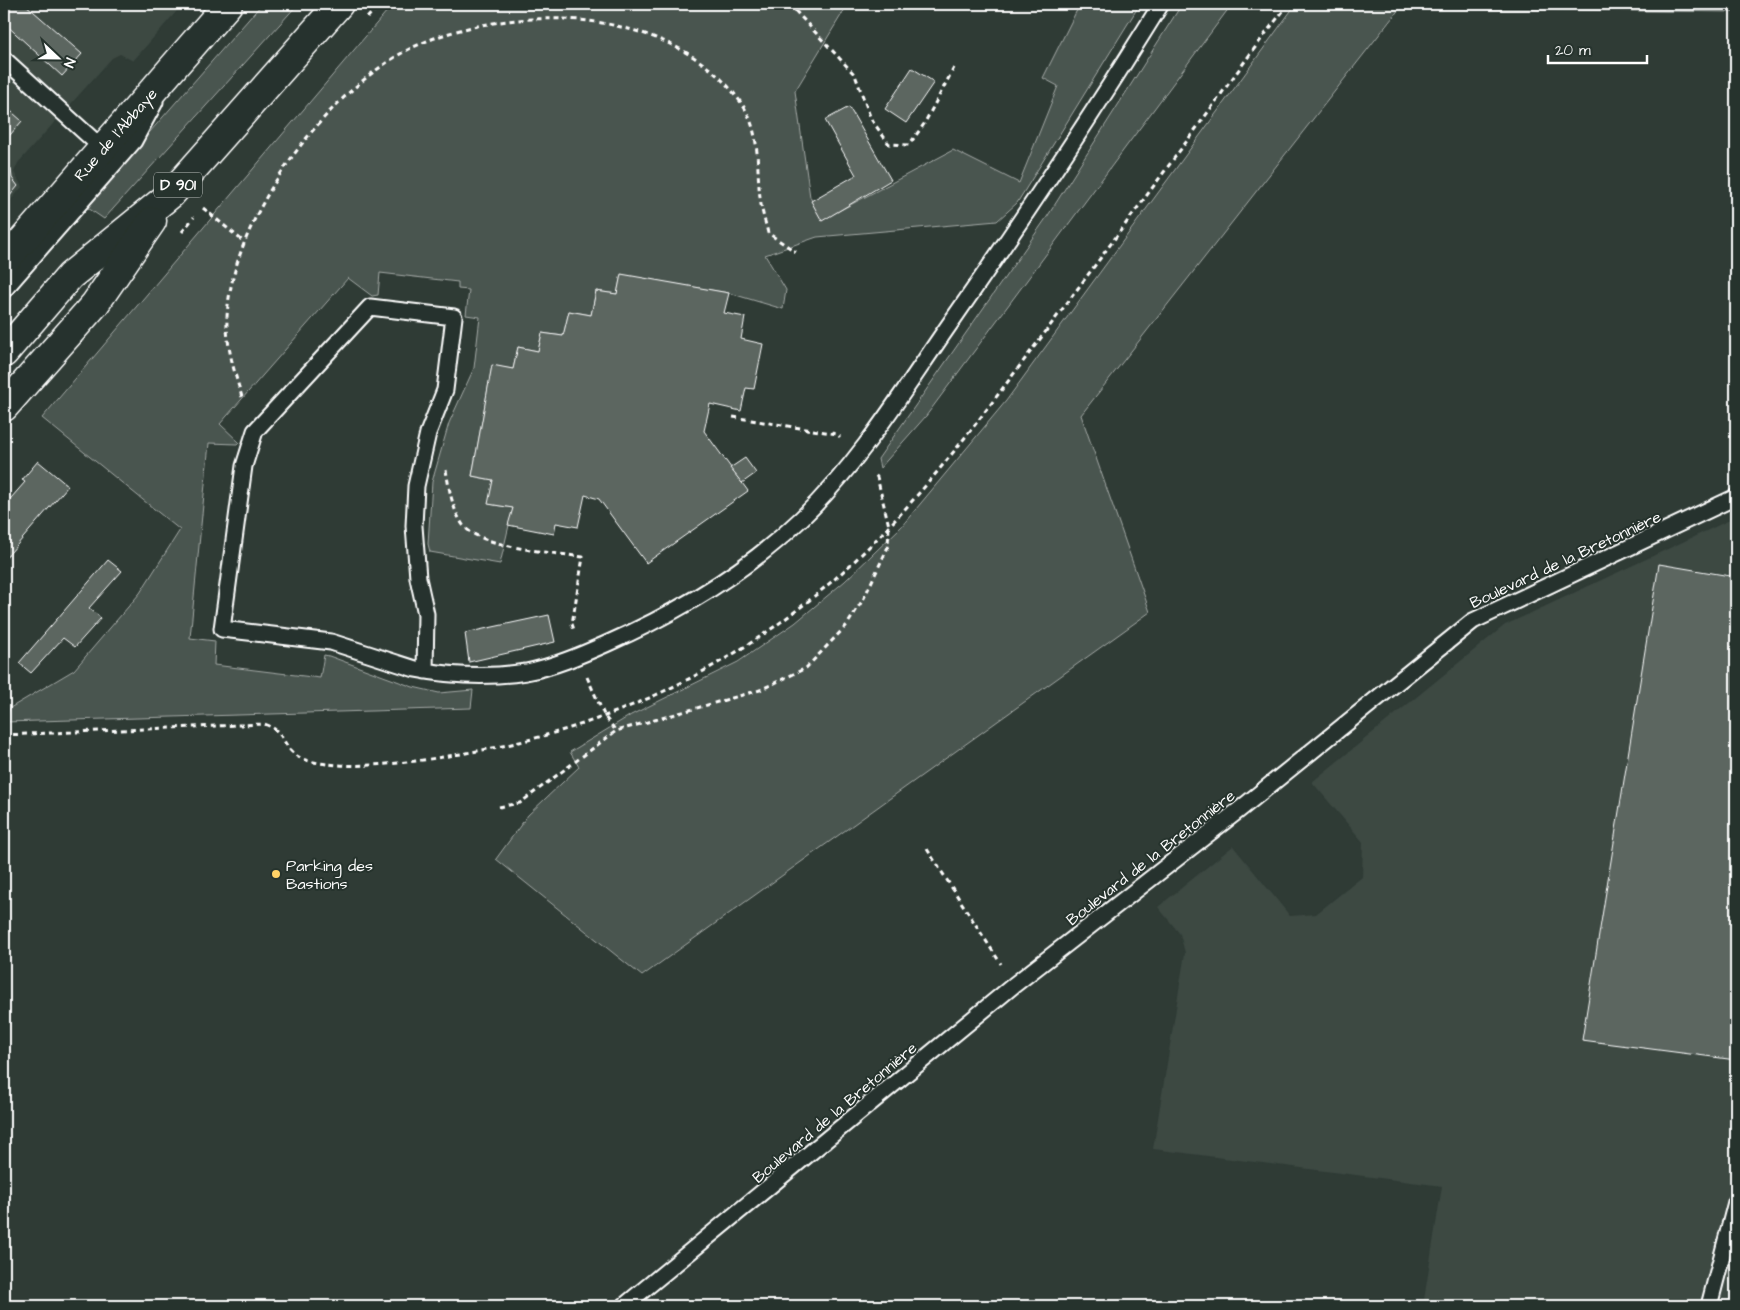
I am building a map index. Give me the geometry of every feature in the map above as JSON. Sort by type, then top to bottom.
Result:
[{"type":"main road","name":"D 901","points":[[4,407],[95,304],[171,194],[340,4]]},
{"type":"main road","name":"Rue de l'Abbaye","points":[[4,262],[227,5]]},
{"type":"main road","name":"D 901","points":[[4,353],[70,276],[171,194]]},
{"type":"lane","points":[[425,671],[426,614],[418,578],[414,526],[416,480],[428,433],[445,390],[454,317],[370,307],[254,431],[244,466],[222,629],[331,642],[425,671],[475,676],[527,671],[580,655],[655,622],[740,570],[802,518],[880,425],[1012,234],[1161,4]]},
{"type":"lane","points":[[4,59],[102,148]]},
{"type":"lane","points":[[4,290],[134,141],[176,63]]},
{"type":"lane","name":"Boulevard de la Bretonnière","points":[[624,1306],[1014,985],[1239,810],[1473,621],[1736,497]]},
{"type":"lane","points":[[1709,1306],[1736,1202]]},
{"type":"path","points":[[361,26],[380,4]]},
{"type":"path","points":[[789,4],[856,76],[871,119],[890,144],[909,146],[924,124],[955,66]]},
{"type":"path","points":[[498,807],[520,803],[616,732],[760,690],[806,668],[847,625],[864,598],[888,547],[889,526],[973,428],[1289,4]]},
{"type":"path","points":[[242,398],[228,352],[227,317],[232,280],[244,242],[282,172],[304,143],[339,103],[376,71],[402,53],[434,39],[479,26],[548,18],[601,22],[644,32],[682,48],[718,74],[743,106],[757,141],[760,198],[768,233],[796,252]]},
{"type":"path","points":[[178,236],[209,200]]},
{"type":"path","points":[[203,208],[244,242]]},
{"type":"path","points":[[734,417],[837,434]]},
{"type":"path","points":[[446,468],[453,504],[463,525],[476,536],[491,542],[583,557],[574,618]]},
{"type":"path","points":[[580,655],[592,690],[605,717],[616,732]]},
{"type":"path","points":[[927,849],[1014,985]]},
{"type":"shaded area","points":[[4,4],[183,4],[133,61],[120,54],[112,58],[18,163],[14,172],[22,187],[4,208]]},
{"type":"shaded area","points":[[262,4],[298,4],[104,219],[85,206]]},
{"type":"shaded area","points":[[393,4],[848,4],[795,91],[810,197],[822,220],[953,150],[1019,183],[1058,86],[1043,78],[1080,4],[1140,4],[1017,203],[997,221],[817,237],[765,255],[786,290],[783,309],[729,293],[621,275],[617,294],[596,291],[591,315],[569,311],[563,336],[542,333],[538,351],[518,347],[513,369],[492,366],[472,476],[493,480],[489,504],[513,508],[500,564],[430,552],[428,544],[432,482],[449,423],[474,368],[480,317],[466,315],[469,290],[458,289],[458,282],[380,273],[378,295],[372,296],[348,278],[220,424],[239,442],[237,444],[209,443],[190,638],[215,641],[214,665],[320,678],[324,655],[413,687],[439,693],[473,690],[471,708],[5,722],[10,708],[74,670],[140,593],[180,530],[42,418]]},
{"type":"shaded area","points":[[1182,4],[1232,4],[926,416],[880,468],[878,459],[1047,217]]},
{"type":"shaded area","points":[[1296,4],[1736,4],[1736,12],[1400,8],[1081,415],[1150,612],[642,976],[496,859],[528,815],[579,767],[570,752],[631,715],[738,662],[795,623],[845,581],[901,527],[1006,401]]},
{"type":"shaded area","points":[[1736,517],[1736,1306],[1423,1306],[1442,1186],[1153,1149],[1185,953],[1180,934],[1158,907],[1233,846],[1290,916],[1316,914],[1362,877],[1363,842],[1312,782],[1505,625]]},
{"type":"building","points":[[14,4],[25,4],[82,54],[62,76],[4,23],[4,15]]},
{"type":"building","points":[[912,68],[934,82],[906,123],[885,109]]},
{"type":"building","points":[[4,105],[22,121],[4,142]]},
{"type":"building","points":[[849,107],[891,180],[822,221],[811,201],[856,175],[825,120]]},
{"type":"building","points":[[11,169],[12,178],[18,186],[4,203],[4,177]]},
{"type":"building","points":[[621,274],[729,293],[724,313],[745,317],[741,339],[763,344],[754,389],[746,388],[741,411],[710,404],[704,431],[748,491],[646,563],[599,499],[585,495],[578,527],[556,523],[554,534],[508,525],[513,508],[488,504],[493,480],[472,476],[492,365],[513,369],[518,347],[538,351],[542,333],[563,336],[569,311],[591,315],[596,291],[617,294]]},
{"type":"building","points":[[745,458],[756,473],[742,483],[730,468]]},
{"type":"building","points":[[38,461],[68,486],[4,560],[4,506],[25,482],[22,480]]},
{"type":"building","points":[[108,560],[122,571],[89,608],[101,618],[75,647],[63,638],[31,673],[19,663]]},
{"type":"building","points":[[1659,564],[1736,577],[1736,1060],[1582,1040]]},
{"type":"building","points":[[549,615],[555,642],[469,662],[465,633]]},
{"type":"place","name":"Parking des Bastions","points":[[276,874]]}]
